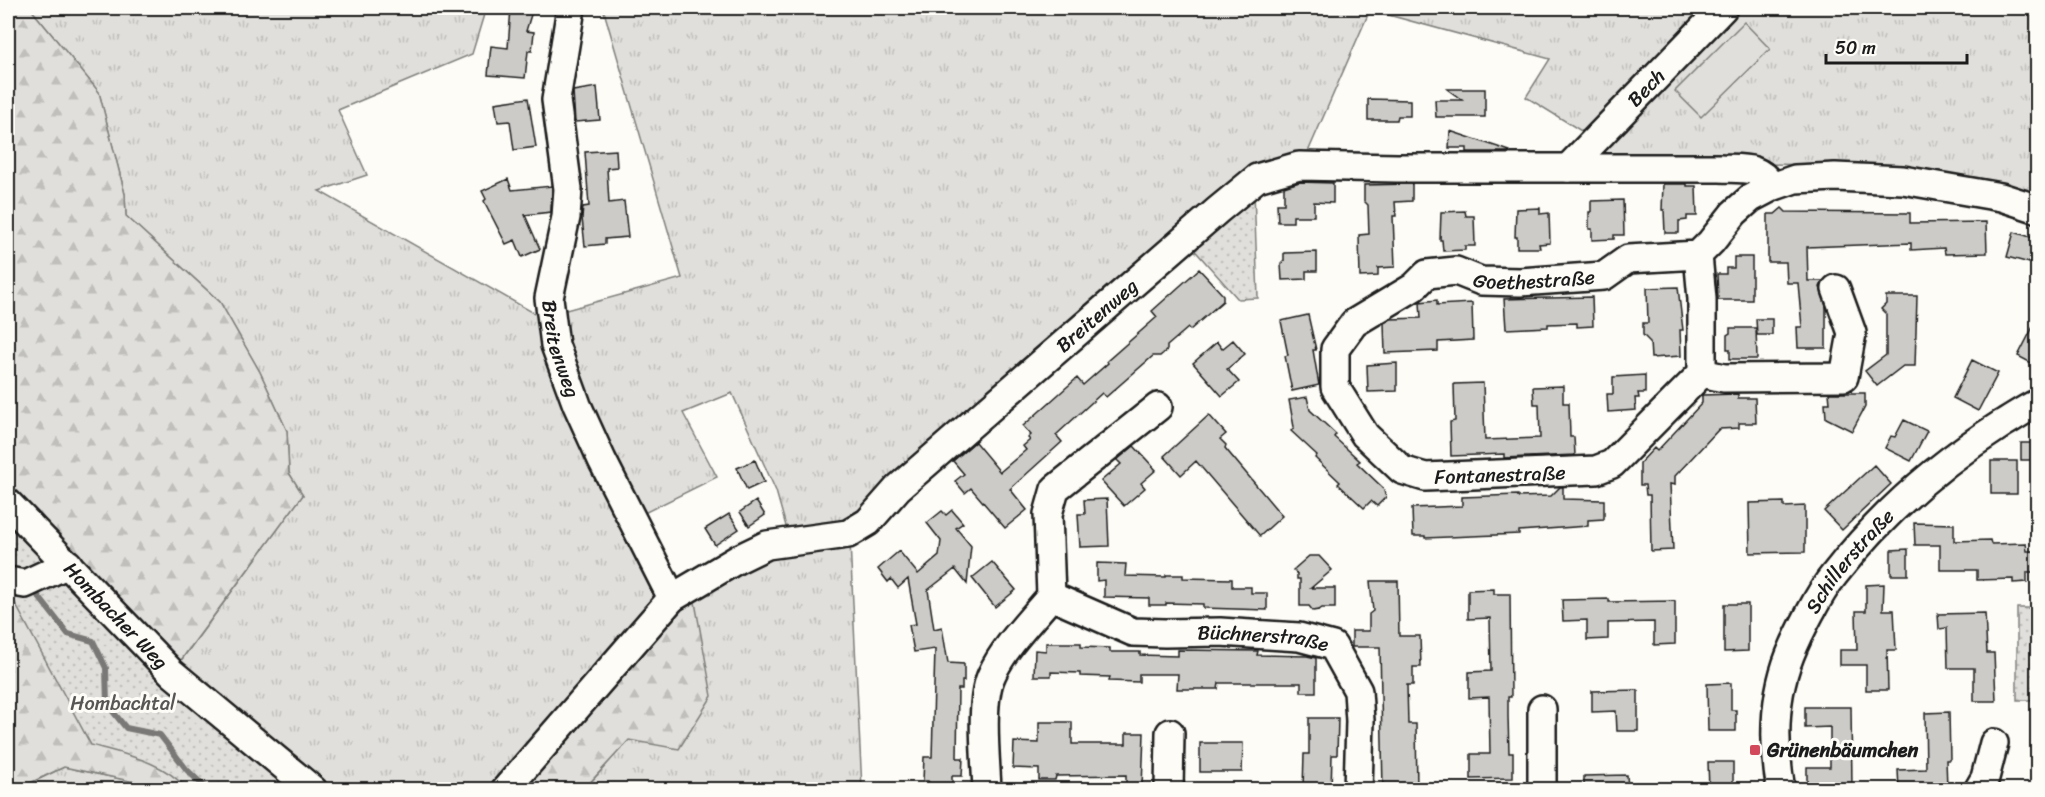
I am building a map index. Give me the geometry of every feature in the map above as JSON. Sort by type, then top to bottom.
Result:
[{"type":"street","name":"Breitenweg","points":[[571,8],[556,100],[568,189],[566,217],[549,298],[555,345],[577,405],[602,460],[672,598]]},
{"type":"street","name":"Bech","points":[[1568,168],[1724,8]]},
{"type":"street","name":"Breitenweg","points":[[505,789],[672,598],[738,559],[767,545],[848,534],[868,522],[898,488],[1257,178],[1299,166],[1568,168]]},
{"type":"street","points":[[1568,168],[1755,170],[1767,178],[1772,186]]},
{"type":"street","points":[[1836,289],[1852,333],[1845,377],[1724,378],[1702,373],[1702,299],[1698,255],[1712,242],[1734,213],[1751,198],[1772,186],[1795,179],[1822,177],[1904,180],[2001,196],[2037,209]]},
{"type":"street","name":"Goethestraße","points":[[1354,323],[1414,287],[1427,274],[1456,271],[1481,281],[1520,282],[1604,276],[1628,260],[1698,255]]},
{"type":"street","name":"Fontanestraße","points":[[1354,323],[1335,349],[1335,387],[1365,435],[1402,470],[1425,477],[1596,470],[1612,464],[1702,373]]},
{"type":"street","name":"Schillerstraße","points":[[1780,789],[1775,751],[1777,702],[1790,655],[1828,583],[1873,531],[1917,488],[1966,447],[2037,403]]},
{"type":"street","points":[[987,789],[986,698],[991,675],[1001,658],[1051,596],[1048,514],[1055,489],[1158,407]]},
{"type":"street","name":"Hombacher Weg","points":[[8,503],[172,673],[313,789]]},
{"type":"street","points":[[8,581],[25,584],[68,564]]},
{"type":"street","name":"Büchnerstraße","points":[[1051,596],[1133,632],[1220,632],[1299,637],[1333,646],[1358,691],[1360,721],[1358,789]]},
{"type":"street","points":[[1542,709],[1542,789]]},
{"type":"street","points":[[1169,789],[1170,733]]},
{"type":"street","points":[[1978,789],[1985,778],[1994,743]]},
{"type":"green space","points":[[8,8],[30,8],[99,92],[125,194],[126,216],[220,302],[260,372],[287,431],[289,473],[303,495],[170,675],[301,789],[169,789],[167,785],[130,781],[64,767],[17,789],[8,789]]},
{"type":"green space","points":[[30,8],[486,8],[472,54],[338,110],[367,175],[319,191],[541,317],[682,278],[603,8],[1720,8],[1591,137],[1526,97],[1550,59],[1370,10],[1304,161],[1281,163],[848,529],[789,537],[776,491],[732,393],[683,413],[717,477],[630,520],[664,596],[498,790],[324,789],[177,666],[303,495],[289,473],[287,431],[260,372],[220,302],[126,216],[125,194],[99,92]]},
{"type":"green space","points":[[1727,8],[2037,8],[2037,204],[1858,166],[1580,160]]},
{"type":"green space","points":[[1744,22],[1770,49],[1701,117],[1675,91]]},
{"type":"green space","points":[[1254,192],[1258,298],[1238,299],[1190,245]]},
{"type":"green space","name":"Hombachtal","points":[[8,521],[294,789],[187,789],[177,779],[155,765],[91,745],[8,590]]},
{"type":"green space","points":[[850,542],[862,789],[584,790],[629,739],[693,591],[789,550]]},
{"type":"green space","points":[[693,591],[712,696],[679,749],[629,740],[584,789],[517,790]]},
{"type":"green space","points":[[2017,608],[2037,608],[2037,700],[2017,700]]},
{"type":"green space","points":[[64,767],[130,781],[167,785],[169,789],[17,790]]},
{"type":"building","points":[[511,8],[533,8],[526,31],[534,32],[532,51],[528,51],[525,78],[488,75],[491,46],[508,48]]},
{"type":"building","points":[[597,87],[600,120],[575,122],[573,91]]},
{"type":"building","points":[[1447,89],[1485,89],[1485,117],[1436,117],[1435,100],[1462,100]]},
{"type":"building","points":[[528,98],[536,147],[514,150],[510,121],[498,122],[495,103]]},
{"type":"building","points":[[1368,99],[1410,100],[1410,116],[1398,116],[1397,120],[1368,120]]},
{"type":"building","points":[[1450,131],[1510,152],[1467,152],[1467,148],[1449,148]]},
{"type":"building","points":[[616,150],[617,167],[607,168],[609,203],[624,201],[628,237],[605,239],[605,244],[585,246],[583,207],[589,206],[585,152]]},
{"type":"building","points":[[508,179],[512,190],[552,186],[551,212],[525,215],[540,249],[522,257],[515,240],[506,244],[484,201],[486,199],[482,191]]},
{"type":"building","points":[[1299,182],[1333,183],[1333,203],[1314,202],[1314,216],[1293,216],[1293,222],[1278,222],[1277,204],[1284,204],[1284,187]]},
{"type":"building","points":[[1412,184],[1412,201],[1395,202],[1396,216],[1393,216],[1395,267],[1378,268],[1378,276],[1360,277],[1359,235],[1369,234],[1368,205],[1364,201],[1364,185]]},
{"type":"building","points":[[1663,184],[1696,186],[1697,216],[1687,216],[1687,220],[1679,221],[1679,233],[1665,233],[1664,210],[1662,210]]},
{"type":"building","points":[[1623,200],[1624,235],[1614,235],[1614,239],[1592,240],[1592,229],[1589,229],[1591,201]]},
{"type":"building","points":[[1540,208],[1540,214],[1549,213],[1550,243],[1539,244],[1540,248],[1517,248],[1516,209]]},
{"type":"building","points":[[1782,208],[1786,212],[1910,213],[1910,223],[1986,222],[1987,253],[1945,254],[1944,248],[1911,250],[1911,243],[1807,247],[1808,281],[1823,281],[1820,287],[1826,306],[1826,348],[1798,348],[1797,327],[1802,327],[1798,283],[1787,283],[1786,262],[1768,262],[1768,214],[1775,214]]},
{"type":"building","points":[[1465,211],[1466,216],[1474,216],[1475,246],[1465,246],[1465,250],[1443,251],[1442,240],[1440,240],[1441,212]]},
{"type":"building","points":[[2014,232],[2037,239],[2037,265],[2007,257]]},
{"type":"building","points":[[1317,252],[1317,271],[1306,271],[1306,279],[1282,280],[1281,264],[1284,261],[1284,253]]},
{"type":"building","points":[[1734,257],[1752,257],[1752,300],[1718,300],[1717,274],[1726,274],[1726,268],[1734,268]]},
{"type":"building","points":[[1199,269],[1223,295],[1223,301],[1190,330],[1188,328],[1167,346],[1167,350],[1160,356],[1153,356],[1106,397],[1102,393],[1056,435],[1062,442],[1010,489],[1027,510],[1005,528],[971,488],[965,493],[955,481],[964,474],[953,461],[975,442],[1000,472],[1026,450],[1023,446],[1030,440],[1028,438],[1031,435],[1023,426],[1077,378],[1083,385],[1108,363],[1107,361],[1157,317],[1152,311]]},
{"type":"building","points":[[1678,287],[1683,330],[1680,330],[1681,356],[1651,358],[1650,342],[1643,335],[1643,323],[1648,323],[1647,288]]},
{"type":"building","points":[[1886,296],[1917,296],[1915,366],[1903,366],[1877,386],[1865,371],[1886,355],[1886,314],[1881,309],[1886,304]]},
{"type":"building","points":[[1592,297],[1593,326],[1577,327],[1577,323],[1548,324],[1548,327],[1506,329],[1504,299]]},
{"type":"building","points":[[1437,300],[1437,305],[1472,303],[1473,340],[1438,342],[1438,351],[1385,353],[1384,323],[1391,319],[1421,318],[1420,302]]},
{"type":"building","points":[[1308,315],[1316,350],[1313,350],[1319,385],[1292,391],[1281,321]]},
{"type":"building","points":[[1756,319],[1772,319],[1772,335],[1757,335]]},
{"type":"building","points":[[2037,319],[2037,366],[2018,356]]},
{"type":"building","points":[[1730,328],[1756,328],[1757,359],[1730,359],[1727,335],[1730,333]]},
{"type":"building","points":[[1233,340],[1245,354],[1227,369],[1239,382],[1222,396],[1193,363],[1217,342],[1222,349]]},
{"type":"building","points":[[1972,360],[1998,373],[1978,411],[1953,398]]},
{"type":"building","points":[[1397,363],[1397,391],[1368,392],[1367,365]]},
{"type":"building","points":[[1645,375],[1645,393],[1638,393],[1639,398],[1635,398],[1636,410],[1608,412],[1607,394],[1613,394],[1613,377]]},
{"type":"building","points":[[1483,383],[1485,440],[1540,438],[1539,404],[1534,404],[1533,387],[1563,386],[1563,403],[1569,403],[1570,437],[1574,437],[1575,455],[1504,458],[1504,454],[1451,456],[1450,422],[1455,421],[1454,384]]},
{"type":"building","points":[[1829,393],[1865,393],[1865,407],[1852,431],[1826,418],[1825,403],[1830,403]]},
{"type":"building","points":[[1738,394],[1738,398],[1755,398],[1756,423],[1739,423],[1739,428],[1719,429],[1675,476],[1675,485],[1670,484],[1673,550],[1651,551],[1650,495],[1646,495],[1645,485],[1640,485],[1640,463],[1654,448],[1657,451],[1702,403],[1702,395]]},
{"type":"building","points":[[1307,397],[1310,410],[1336,434],[1334,437],[1360,461],[1357,463],[1383,488],[1386,497],[1377,506],[1371,501],[1364,508],[1338,484],[1340,482],[1315,458],[1317,455],[1291,431],[1294,427],[1289,400]]},
{"type":"building","points":[[1209,415],[1226,434],[1220,439],[1226,445],[1225,448],[1282,516],[1260,536],[1196,461],[1181,475],[1164,456]]},
{"type":"building","points":[[1904,420],[1927,431],[1911,461],[1885,448],[1891,436],[1895,437]]},
{"type":"building","points":[[2021,443],[2037,443],[2037,460],[2021,460]]},
{"type":"building","points":[[1134,446],[1156,470],[1141,483],[1145,488],[1124,506],[1101,481],[1121,464],[1117,460]]},
{"type":"building","points":[[755,460],[764,482],[747,490],[737,468]]},
{"type":"building","points":[[1991,461],[2017,461],[2017,494],[1991,494]]},
{"type":"building","points":[[1874,465],[1891,484],[1842,530],[1824,511]]},
{"type":"building","points":[[1563,487],[1563,499],[1604,500],[1604,519],[1588,520],[1588,526],[1519,531],[1519,534],[1425,538],[1425,536],[1413,536],[1412,508],[1462,506],[1462,497],[1551,496]]},
{"type":"building","points":[[1107,499],[1109,546],[1080,547],[1078,514],[1085,514],[1084,500]]},
{"type":"building","points":[[756,501],[765,515],[749,526],[740,512]]},
{"type":"building","points":[[1784,502],[1784,507],[1805,506],[1805,552],[1750,553],[1749,503]]},
{"type":"building","points":[[952,510],[963,523],[956,528],[971,546],[967,584],[955,569],[928,590],[934,629],[942,627],[948,663],[964,664],[964,681],[962,681],[962,689],[958,689],[957,758],[963,758],[962,776],[952,776],[952,786],[933,789],[928,781],[923,781],[924,757],[932,757],[935,649],[914,652],[909,625],[916,624],[908,579],[898,588],[891,579],[888,582],[878,569],[899,551],[918,574],[939,556],[941,541],[927,523],[942,511],[946,515]]},
{"type":"building","points":[[729,514],[739,529],[715,545],[705,529]]},
{"type":"building","points":[[1914,523],[1954,524],[1954,541],[1990,540],[1991,544],[2026,543],[2027,551],[2037,551],[2037,572],[2027,572],[2027,582],[2013,583],[2013,579],[1977,580],[1977,570],[1940,570],[1940,545],[1915,545]]},
{"type":"building","points":[[1908,549],[1908,575],[1891,575],[1891,550]]},
{"type":"building","points":[[1309,556],[1319,556],[1332,570],[1311,588],[1335,588],[1335,608],[1313,611],[1309,606],[1300,606],[1300,579],[1297,579],[1297,574],[1293,570]]},
{"type":"building","points":[[992,562],[1016,590],[995,607],[972,578]]},
{"type":"building","points":[[1097,563],[1126,564],[1125,576],[1183,575],[1183,578],[1232,579],[1232,587],[1251,587],[1251,593],[1267,593],[1267,610],[1203,608],[1203,604],[1149,605],[1149,598],[1104,597],[1104,580],[1097,581]]},
{"type":"building","points":[[1370,581],[1398,581],[1399,636],[1420,636],[1421,667],[1413,667],[1413,685],[1407,685],[1408,724],[1416,724],[1417,789],[1383,789],[1380,647],[1352,647],[1352,631],[1369,631],[1369,614],[1373,611]]},
{"type":"building","points":[[1884,584],[1883,610],[1894,610],[1896,650],[1887,650],[1888,690],[1866,690],[1866,665],[1840,665],[1840,650],[1857,650],[1856,611],[1866,611],[1866,585]]},
{"type":"building","points":[[1494,589],[1494,594],[1510,594],[1511,697],[1508,697],[1508,716],[1509,753],[1513,753],[1513,778],[1471,779],[1471,754],[1490,754],[1489,697],[1469,698],[1469,672],[1491,671],[1490,618],[1468,619],[1468,590]]},
{"type":"building","points":[[1609,599],[1609,602],[1675,601],[1675,644],[1654,645],[1654,622],[1608,623],[1608,639],[1587,640],[1587,620],[1563,621],[1562,600]]},
{"type":"building","points":[[1724,604],[1748,604],[1748,651],[1724,652]]},
{"type":"building","points":[[1985,613],[1987,653],[1994,653],[1996,701],[1974,701],[1974,668],[1948,668],[1947,628],[1939,629],[1938,614]]},
{"type":"building","points":[[1046,643],[1081,643],[1081,647],[1110,648],[1110,652],[1140,652],[1140,655],[1178,656],[1178,650],[1258,651],[1257,655],[1307,656],[1316,658],[1316,692],[1301,692],[1301,683],[1219,683],[1218,689],[1177,689],[1178,674],[1139,674],[1139,682],[1109,681],[1110,677],[1080,676],[1080,673],[1051,672],[1051,676],[1034,676],[1035,650],[1046,651]]},
{"type":"building","points":[[1731,683],[1731,710],[1736,710],[1736,731],[1708,731],[1707,684]]},
{"type":"building","points":[[1638,690],[1638,731],[1617,731],[1616,711],[1592,712],[1592,691]]},
{"type":"building","points":[[1805,707],[1851,707],[1852,789],[1807,788],[1807,767],[1830,767],[1830,727],[1805,728]]},
{"type":"building","points":[[1949,712],[1950,760],[1946,760],[1947,787],[1899,789],[1898,770],[1926,769],[1925,713]]},
{"type":"building","points":[[1309,718],[1338,718],[1337,755],[1332,755],[1331,789],[1303,789],[1304,754],[1309,754]]},
{"type":"building","points":[[1039,722],[1072,722],[1072,744],[1126,744],[1126,733],[1144,733],[1142,787],[1126,787],[1126,775],[1056,776],[1055,780],[1039,780],[1039,769],[1013,768],[1014,742],[1039,743]]},
{"type":"building","points":[[1200,743],[1243,743],[1242,772],[1200,772]]},
{"type":"building","points":[[1708,762],[1733,762],[1733,789],[1709,789]]},
{"type":"building","points":[[1627,775],[1628,789],[1584,789],[1584,776]]},
{"type":"waterway","points":[[35,592],[68,634],[93,641],[106,668],[107,704],[126,728],[160,735],[187,770],[208,790]]},
{"type":"place","name":"Grünenbäumchen","points":[[1755,750]]}]
